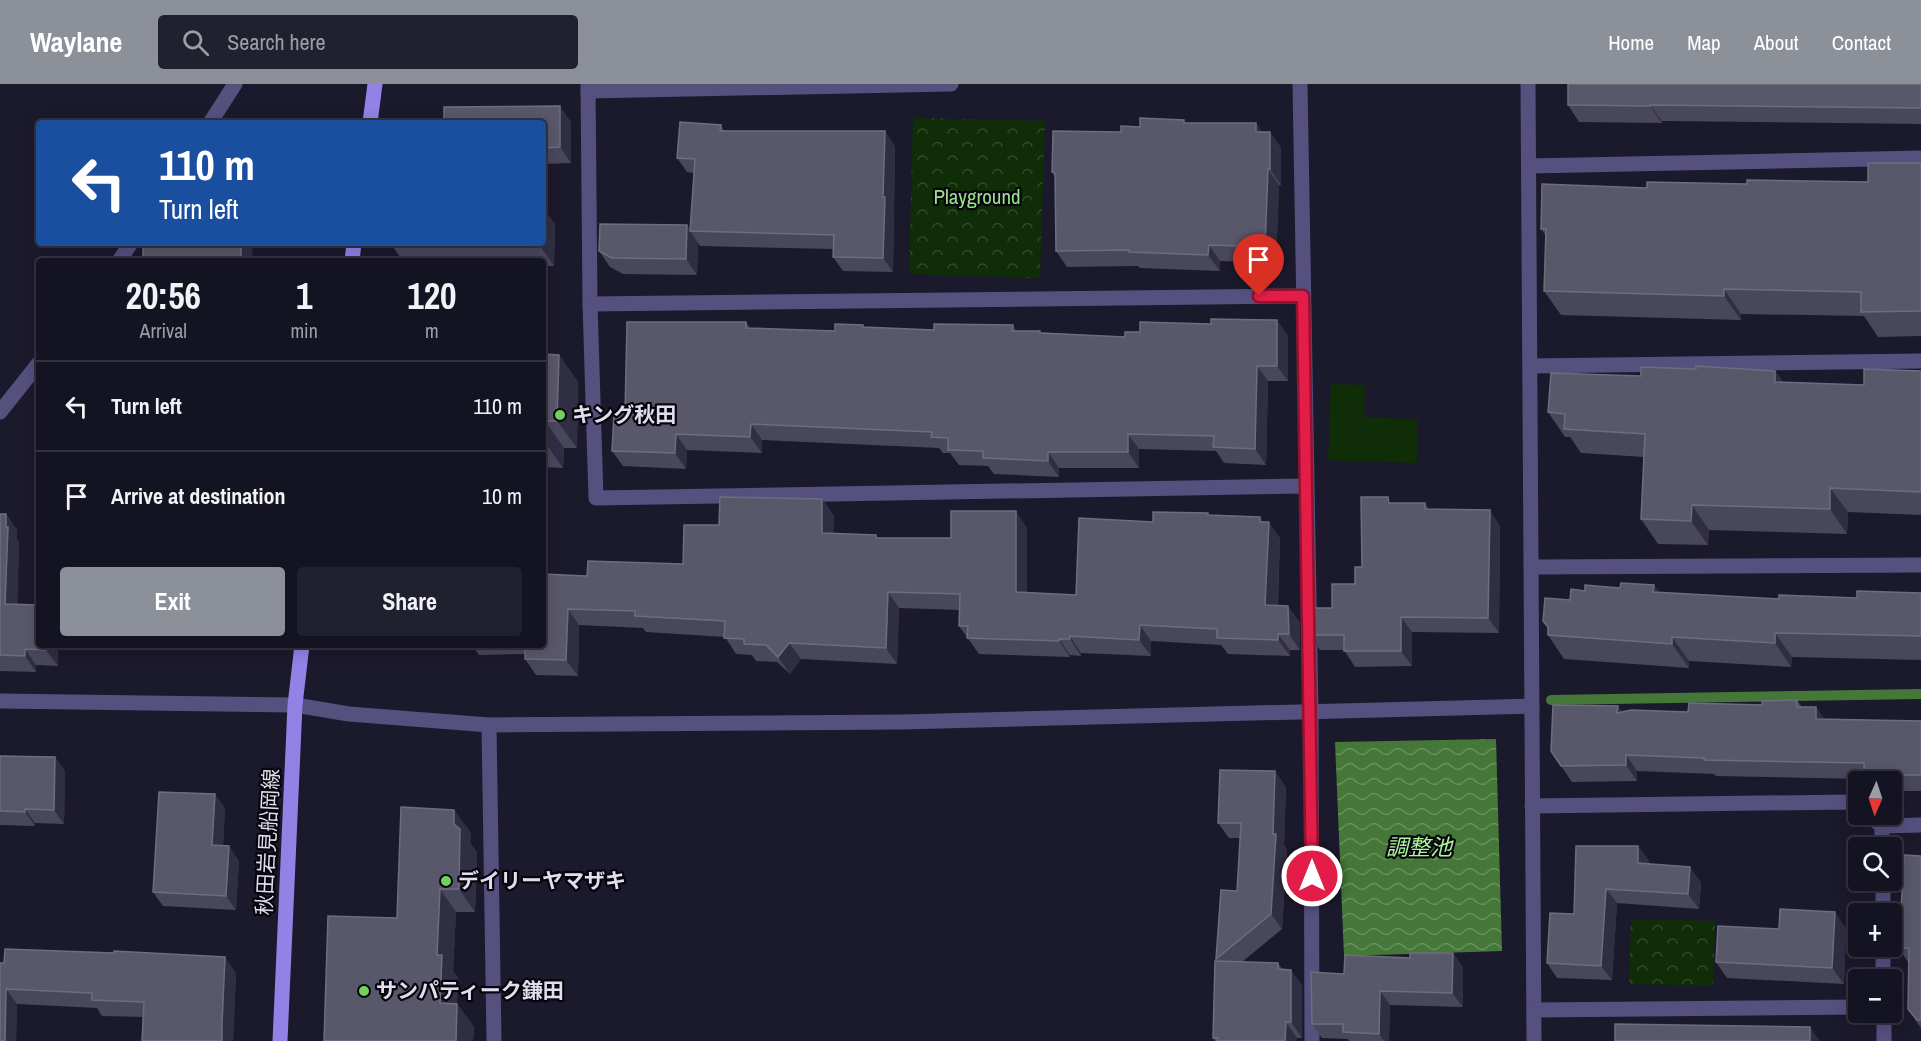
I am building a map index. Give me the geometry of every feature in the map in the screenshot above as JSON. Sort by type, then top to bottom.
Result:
[{"type":"main road","points":[[370,120],[375,84]]},
{"type":"main road","name":"秋田岩見船岡線","points":[[280,1041],[295,705],[302,648]]},
{"type":"street","points":[[212,120],[235,84]]},
{"type":"street","points":[[951,84],[588,87],[590,304],[596,498],[1306,486]]},
{"type":"street","points":[[1300,84],[1311,711],[1312,1041]]},
{"type":"street","points":[[1528,84],[1534,1041]]},
{"type":"street","points":[[1529,166],[1921,158]]},
{"type":"street","points":[[590,304],[1303,296]]},
{"type":"street","points":[[1530,366],[1921,361]]},
{"type":"street","points":[[0,412],[36,367]]},
{"type":"street","points":[[1532,567],[1921,565]]},
{"type":"street","points":[[0,701],[295,705],[349,714],[489,725],[902,722],[1532,706]]},
{"type":"street","points":[[489,725],[494,1041]]},
{"type":"street","points":[[1533,806],[1848,802]]},
{"type":"street","points":[[1882,837],[1882,826],[1921,825]]},
{"type":"street","points":[[1534,1010],[1848,1007]]},
{"type":"street","points":[[1884,1023],[1884,1041]]},
{"type":"green space","name":"Playground","points":[[913,118],[1045,121],[1040,278],[909,274]]},
{"type":"green space","points":[[1331,384],[1365,385],[1364,417],[1418,419],[1417,463],[1328,460]]},
{"type":"green space","points":[[1631,919],[1715,921],[1713,986],[1629,984]]},
{"type":"water","name":"調整池","points":[[1496,739],[1502,951],[1344,956],[1335,742]]},
{"type":"building","points":[[1568,84],[1921,84],[1921,108],[1568,105]]},
{"type":"building","points":[[560,106],[560,147],[546,148],[546,120],[444,120],[444,107]]},
{"type":"building","points":[[1140,118],[1184,120],[1184,123],[1256,123],[1256,132],[1270,132],[1265,247],[1209,245],[1208,255],[1129,252],[1129,250],[1056,251],[1055,173],[1052,172],[1053,131],[1121,132],[1121,126],[1140,127]]},
{"type":"building","points":[[680,122],[721,125],[720,131],[885,131],[883,258],[833,257],[834,235],[690,231],[695,159],[677,158]]},
{"type":"building","points":[[1868,163],[1921,163],[1921,311],[1861,312],[1861,292],[1724,289],[1724,296],[1544,291],[1546,229],[1541,229],[1542,184],[1647,188],[1647,182],[1747,184],[1747,180],[1868,182]]},
{"type":"building","points":[[600,224],[687,225],[686,259],[612,258],[599,251]]},
{"type":"building","points":[[143,246],[241,246],[241,258],[143,258]]},
{"type":"building","points":[[1211,319],[1277,320],[1277,366],[1257,366],[1255,449],[1213,447],[1214,436],[1128,434],[1128,452],[1048,452],[1048,461],[983,458],[983,451],[948,450],[948,438],[931,437],[932,432],[751,424],[750,437],[676,434],[675,453],[612,451],[614,414],[625,414],[627,322],[746,322],[746,328],[835,331],[835,324],[934,330],[934,324],[1013,325],[1012,331],[1125,337],[1125,332],[1140,332],[1140,322],[1211,324]]},
{"type":"building","points":[[546,354],[559,355],[557,421],[546,421]]},
{"type":"building","points":[[1696,366],[1775,371],[1775,382],[1864,385],[1864,369],[1921,371],[1921,492],[1830,488],[1830,509],[1692,505],[1691,521],[1641,519],[1645,434],[1564,429],[1565,414],[1548,412],[1551,373],[1641,376],[1641,367],[1696,369]]},
{"type":"building","points":[[720,497],[822,499],[822,533],[876,535],[876,538],[951,538],[951,511],[1016,511],[1016,592],[1076,595],[1079,518],[1153,522],[1153,512],[1260,517],[1260,522],[1269,522],[1265,605],[1288,606],[1289,634],[1278,634],[1278,640],[1217,638],[1217,629],[1140,625],[1139,640],[1070,636],[1070,639],[1059,639],[1059,641],[967,638],[968,626],[959,626],[960,594],[888,592],[886,648],[789,643],[778,657],[766,645],[744,644],[744,639],[724,638],[725,621],[635,616],[635,611],[568,609],[566,660],[525,659],[525,648],[546,648],[546,574],[587,576],[588,561],[683,564],[684,525],[719,525]]},
{"type":"building","points":[[1361,497],[1388,497],[1389,503],[1425,503],[1425,509],[1490,510],[1488,618],[1401,617],[1401,651],[1344,651],[1344,635],[1309,635],[1308,608],[1332,608],[1332,584],[1355,584],[1355,567],[1362,567]]},
{"type":"building","points":[[0,514],[6,514],[6,527],[8,527],[5,604],[36,605],[36,648],[46,648],[46,650],[25,649],[25,656],[0,655]]},
{"type":"building","points":[[1621,583],[1654,585],[1653,592],[1779,599],[1779,595],[1857,598],[1857,591],[1921,593],[1921,636],[1775,633],[1775,643],[1672,637],[1672,644],[1548,635],[1548,627],[1543,621],[1545,598],[1570,600],[1571,589],[1585,591],[1585,585],[1620,588]]},
{"type":"building","points":[[1797,700],[1797,707],[1816,707],[1816,719],[1921,721],[1921,775],[1902,775],[1902,771],[1864,771],[1864,763],[1704,760],[1704,758],[1626,755],[1626,765],[1561,766],[1551,751],[1553,705],[1618,706],[1617,713],[1631,710],[1688,712],[1689,703],[1762,705],[1762,701]]},
{"type":"building","points":[[0,756],[55,757],[54,810],[0,811]]},
{"type":"building","points":[[1220,770],[1275,771],[1273,834],[1276,834],[1271,914],[1216,959],[1221,890],[1237,891],[1241,823],[1218,823]]},
{"type":"building","points":[[159,792],[215,794],[212,845],[229,846],[226,896],[153,892]]},
{"type":"building","points":[[401,807],[454,810],[454,824],[460,829],[459,889],[440,889],[437,955],[442,955],[440,1003],[457,1004],[456,1041],[324,1041],[328,916],[397,918]]},
{"type":"building","points":[[1576,846],[1638,846],[1638,863],[1690,867],[1688,894],[1606,889],[1601,966],[1547,963],[1550,913],[1574,914]]},
{"type":"building","points":[[1904,855],[1921,856],[1921,1020],[1917,1020],[1908,1009],[1909,948],[1902,948]]},
{"type":"building","points":[[1780,909],[1835,912],[1832,968],[1716,962],[1718,926],[1779,929]]},
{"type":"building","points":[[5,949],[114,953],[114,951],[225,957],[222,1041],[142,1041],[144,1002],[92,1000],[92,993],[6,989],[5,1041],[0,1041],[0,963],[4,963]]},
{"type":"building","points":[[1410,953],[1453,953],[1452,993],[1380,991],[1379,1034],[1343,1032],[1343,1024],[1312,1024],[1311,972],[1344,974],[1345,955],[1410,958]]},
{"type":"building","points":[[1215,961],[1278,963],[1278,969],[1291,970],[1291,1022],[1286,1022],[1285,1041],[1217,1041],[1218,1038],[1213,1038]]},
{"type":"building","points":[[1615,1024],[1810,1027],[1810,1041],[1615,1041]]},
{"type":"waterway","points":[[1551,700],[1921,694]]},
{"type":"place","name":"キング秋田","points":[[560,415]]},
{"type":"place","name":"デイリーヤマザキ","points":[[446,881]]},
{"type":"place","name":"サンパティーク鎌田","points":[[364,991]]},
{"type":"route","points":[[1259,296],[1303,296],[1312,876]]}]
